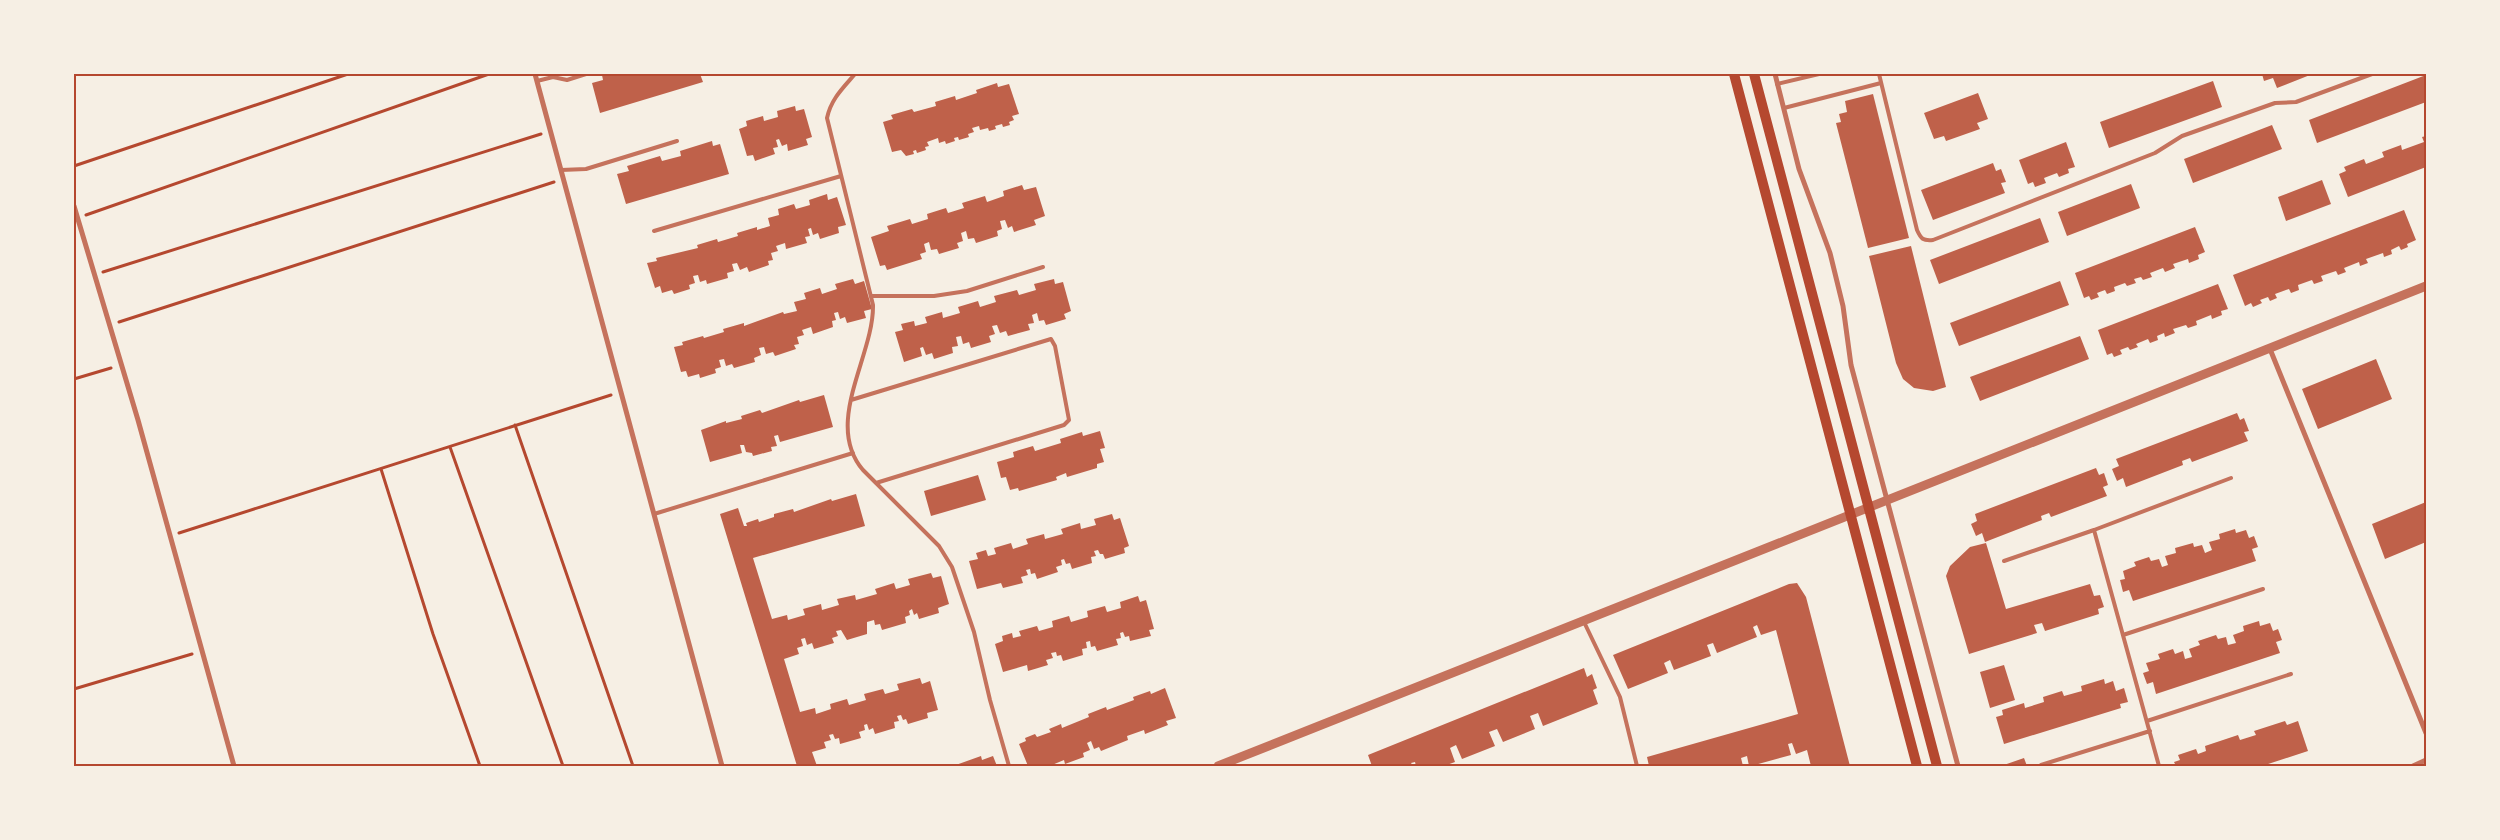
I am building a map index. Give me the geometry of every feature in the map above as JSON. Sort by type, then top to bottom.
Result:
[{"type":"main road","points":[[1734,74],[1917,766]]},
{"type":"main road","points":[[1754,74],[1937,766]]},
{"type":"street","points":[[535,74],[722,766]]},
{"type":"street","points":[[1775,74],[1799,169],[1830,253],[1843,306],[1851,364],[1958,766]]},
{"type":"street","points":[[74,206],[121,364],[234,766]]},
{"type":"street","points":[[1218,766],[2426,286]]},
{"type":"street","points":[[2270,349],[2426,733]]},
{"type":"street","points":[[2413,766],[2426,760]]},
{"type":"lane","points":[[537,81],[553,77],[567,80],[586,74]]},
{"type":"lane","points":[[855,74],[836,95],[829,106],[826,118],[871,296],[874,322],[852,386],[848,420],[853,453],[855,461],[939,546],[952,567],[971,624],[1009,766]]},
{"type":"lane","points":[[1778,84],[1819,74]]},
{"type":"lane","points":[[1879,74],[1917,230],[1921,239],[1926,241],[1933,240],[2155,153],[2182,136],[2275,103],[2296,102],[2372,74]]},
{"type":"lane","points":[[1784,108],[1881,83]]},
{"type":"lane","points":[[561,170],[586,169],[677,142]]},
{"type":"lane","points":[[654,231],[841,176]]},
{"type":"lane","points":[[871,296],[934,296],[968,291],[1043,267]]},
{"type":"lane","points":[[851,400],[1051,339],[1055,346],[1069,420],[1064,425],[876,483]]},
{"type":"lane","points":[[654,514],[853,453]]},
{"type":"lane","points":[[2004,560],[2094,530],[2231,478]]},
{"type":"lane","points":[[2094,530],[2159,766]]},
{"type":"lane","points":[[2123,635],[2263,589]]},
{"type":"lane","points":[[1584,622],[1620,697],[1637,766]]},
{"type":"lane","points":[[2147,721],[2291,674]]},
{"type":"lane","points":[[2041,765],[2150,731]]},
{"type":"path","points":[[74,166],[348,74]]},
{"type":"path","points":[[77,218],[489,74]]},
{"type":"path","points":[[94,274],[551,130]]},
{"type":"path","points":[[109,325],[564,178]]},
{"type":"path","points":[[74,380],[121,364]]},
{"type":"path","points":[[170,536],[621,392]]},
{"type":"path","points":[[515,425],[633,766]]},
{"type":"path","points":[[450,446],[562,766]]},
{"type":"path","points":[[381,469],[433,634],[480,766]]},
{"type":"path","points":[[74,689],[202,651]]},
{"type":"building","points":[[700,74],[703,82],[600,113],[592,83],[603,80],[602,75]]},
{"type":"building","points":[[2262,74],[2310,75],[2277,88],[2273,78],[2264,81]]},
{"type":"building","points":[[2426,75],[2426,102],[2317,143],[2309,120]]},
{"type":"building","points":[[2213,81],[2222,107],[2109,148],[2100,122]]},
{"type":"building","points":[[997,83],[998,87],[1009,84],[1019,114],[1012,116],[1014,120],[1009,122],[1010,125],[1003,127],[1002,124],[995,126],[996,129],[989,131],[988,128],[980,130],[979,126],[972,128],[974,132],[968,134],[969,137],[959,140],[958,137],[954,138],[955,141],[946,144],[945,141],[939,143],[938,138],[927,142],[929,146],[925,147],[926,150],[917,153],[916,150],[913,151],[914,154],[906,156],[901,150],[892,152],[883,122],[893,119],[891,115],[912,109],[914,112],[936,106],[935,102],[955,96],[956,100],[977,93],[976,90]]},
{"type":"building","points":[[1978,93],[1988,119],[1977,123],[1980,129],[1946,141],[1944,136],[1934,139],[1924,113]]},
{"type":"building","points":[[1873,94],[1909,238],[1868,248],[1836,123],[1841,122],[1839,114],[1847,112],[1845,101]]},
{"type":"building","points":[[795,106],[796,111],[804,109],[812,137],[806,139],[808,145],[788,151],[787,144],[782,146],[779,139],[776,140],[778,147],[773,148],[775,154],[755,161],[753,155],[747,156],[739,129],[747,126],[746,121],[763,116],[764,121],[778,117],[777,111]]},
{"type":"building","points":[[2272,125],[2282,149],[2193,183],[2184,159]]},
{"type":"building","points":[[2426,136],[2426,167],[2348,197],[2339,174],[2346,171],[2344,167],[2364,159],[2366,164],[2384,157],[2382,152],[2401,145],[2402,150],[2424,142],[2422,137]]},
{"type":"building","points":[[712,141],[713,146],[720,144],[729,174],[626,204],[617,174],[629,171],[627,166],[660,156],[662,161],[681,156],[680,151]]},
{"type":"building","points":[[2066,142],[2075,167],[2068,169],[2069,173],[2059,177],[2057,173],[2044,178],[2046,183],[2035,187],[2033,182],[2028,184],[2019,160]]},
{"type":"building","points":[[1993,163],[1996,171],[2001,169],[2006,182],[2001,183],[2005,193],[1933,220],[1921,190]]},
{"type":"building","points":[[2322,180],[2331,204],[2286,221],[2278,197]]},
{"type":"building","points":[[2131,184],[2140,208],[2067,236],[2058,212]]},
{"type":"building","points":[[1022,185],[1024,190],[1036,187],[1045,216],[1034,220],[1036,225],[1014,232],[1012,226],[1008,228],[1005,220],[1000,221],[1002,229],[997,231],[998,236],[976,243],[974,238],[968,239],[966,231],[961,233],[963,241],[957,243],[959,248],[939,254],[937,249],[931,250],[929,242],[924,244],[926,252],[920,254],[922,259],[887,270],[885,265],[880,266],[871,237],[889,231],[887,226],[910,219],[912,224],[928,219],[927,214],[946,208],[948,213],[964,208],[962,203],[985,196],[987,202],[1004,196],[1003,191]]},
{"type":"building","points":[[827,194],[828,200],[837,197],[846,225],[838,227],[839,233],[820,239],[818,233],[813,235],[811,228],[808,229],[810,236],[805,237],[807,243],[786,249],[785,243],[776,246],[778,251],[771,253],[773,260],[768,261],[769,265],[749,272],[747,267],[740,270],[737,263],[732,264],[734,271],[727,273],[728,278],[707,284],[706,280],[700,282],[698,275],[693,276],[695,283],[689,285],[690,289],[674,294],[672,290],[662,293],[660,286],[655,288],[647,263],[657,261],[656,258],[698,248],[697,245],[717,239],[718,242],[738,236],[737,233],[757,227],[757,230],[770,226],[768,218],[779,215],[778,209],[794,204],[796,209],[810,205],[809,200]]},
{"type":"building","points":[[2404,210],[2416,240],[2407,244],[2408,247],[2401,250],[2399,246],[2391,250],[2392,254],[2384,257],[2383,253],[2366,259],[2368,263],[2360,266],[2359,262],[2344,268],[2346,272],[2338,275],[2336,271],[2321,276],[2323,281],[2314,284],[2312,280],[2298,285],[2299,290],[2291,293],[2289,289],[2275,294],[2277,298],[2270,301],[2268,297],[2260,300],[2262,303],[2253,307],[2251,303],[2245,306],[2233,275]]},
{"type":"building","points":[[2040,218],[2049,242],[1939,284],[1930,260]]},
{"type":"building","points":[[2195,227],[2205,252],[2198,255],[2199,259],[2189,263],[2188,259],[2173,264],[2175,268],[2165,272],[2163,268],[2150,273],[2152,277],[2143,280],[2141,277],[2134,279],[2136,283],[2127,286],[2125,283],[2114,287],[2115,291],[2107,294],[2105,290],[2097,293],[2099,297],[2091,300],[2089,296],[2084,298],[2075,273]]},
{"type":"building","points":[[1911,246],[1946,387],[1933,391],[1914,388],[1903,379],[1896,363],[1869,256]]},
{"type":"building","points":[[853,279],[855,284],[864,281],[872,309],[864,311],[866,318],[847,323],[845,317],[840,319],[838,312],[834,313],[836,320],[832,321],[833,327],[813,334],[811,327],[802,330],[804,335],[797,337],[799,344],[794,345],[796,349],[775,356],[773,352],[766,354],[764,347],[759,348],[761,355],[754,358],[755,362],[734,368],[732,364],[726,366],[724,359],[719,360],[721,367],[715,369],[716,373],[700,378],[699,374],[688,377],[686,371],[681,372],[674,347],[683,345],[682,342],[703,336],[704,338],[724,332],[723,329],[744,323],[744,326],[783,312],[784,314],[797,311],[794,302],[806,299],[804,293],[820,288],[822,294],[837,289],[835,284]]},
{"type":"building","points":[[1054,279],[1055,284],[1063,282],[1071,311],[1064,314],[1066,319],[1046,325],[1044,320],[1039,321],[1037,313],[1032,315],[1034,323],[1028,324],[1030,330],[1008,336],[1006,331],[1000,333],[997,325],[992,326],[995,334],[989,336],[991,342],[971,348],[969,342],[963,344],[961,336],[956,337],[958,346],[952,347],[953,353],[934,359],[932,353],[926,355],[923,347],[920,348],[922,356],[904,362],[895,332],[903,330],[901,324],[914,321],[915,326],[927,323],[925,317],[942,312],[943,318],[960,313],[958,307],[978,301],[980,307],[996,302],[994,296],[1017,290],[1019,295],[1036,290],[1034,284]]},
{"type":"building","points":[[2060,281],[2069,305],[1959,346],[1950,323]]},
{"type":"building","points":[[2218,284],[2228,309],[2221,311],[2222,315],[2212,319],[2211,315],[2196,321],[2197,325],[2188,328],[2186,325],[2173,329],[2175,333],[2165,337],[2164,333],[2157,336],[2158,340],[2150,343],[2148,339],[2136,344],[2138,347],[2130,350],[2128,347],[2120,350],[2122,354],[2114,357],[2112,353],[2107,355],[2098,330]]},
{"type":"building","points":[[2080,336],[2089,359],[1980,401],[1970,377]]},
{"type":"building","points":[[2376,359],[2392,399],[2318,429],[2302,389]]},
{"type":"building","points":[[824,395],[833,427],[780,442],[778,435],[774,436],[777,446],[771,447],[772,451],[753,456],[752,453],[746,452],[744,445],[740,445],[742,453],[710,462],[701,430],[726,421],[726,423],[742,419],[741,416],[760,410],[762,413],[799,400],[800,402]]},
{"type":"building","points":[[2237,413],[2240,420],[2244,418],[2249,431],[2244,432],[2248,441],[2192,462],[2190,458],[2182,461],[2183,465],[2126,487],[2123,478],[2117,481],[2112,469],[2119,466],[2116,459]]},
{"type":"building","points":[[1100,431],[1105,448],[1100,449],[1104,462],[1097,464],[1097,468],[1067,477],[1066,473],[1056,477],[1057,480],[1019,491],[1018,488],[1010,490],[1006,477],[1001,478],[997,462],[1014,457],[1013,452],[1033,446],[1035,451],[1061,443],[1060,439],[1082,432],[1083,436]]},
{"type":"building","points":[[2096,468],[2099,475],[2104,473],[2108,485],[2103,487],[2107,496],[2051,517],[2049,513],[2041,516],[2042,520],[1985,542],[1982,533],[1976,536],[1971,524],[1977,521],[1975,514]]},
{"type":"building","points":[[978,475],[986,500],[931,516],[924,491]]},
{"type":"building","points":[[856,494],[865,526],[753,558],[772,619],[787,615],[788,620],[805,615],[803,609],[821,604],[822,610],[839,605],[837,599],[855,595],[856,600],[877,594],[875,589],[894,583],[896,589],[910,585],[908,579],[931,573],[933,578],[941,576],[949,604],[938,608],[939,613],[919,619],[917,613],[914,615],[912,609],[909,611],[910,615],[905,617],[906,623],[882,630],[880,624],[875,625],[874,620],[867,622],[867,634],[847,640],[841,630],[836,631],[838,636],[832,638],[834,643],[814,649],[812,643],[807,645],[805,638],[801,639],[803,646],[797,648],[799,654],[784,659],[800,712],[815,708],[816,714],[831,709],[830,704],[847,699],[849,705],[866,700],[864,694],[883,689],[885,694],[899,690],[897,684],[920,678],[922,684],[930,681],[938,710],[927,713],[928,718],[908,724],[901,715],[897,716],[899,721],[894,722],[895,728],[875,734],[873,728],[869,730],[867,724],[864,725],[865,730],[859,732],[861,738],[840,744],[839,738],[835,739],[833,734],[829,735],[831,740],[824,742],[826,748],[812,752],[817,766],[797,766],[720,514],[738,508],[744,526],[747,526],[746,523],[758,519],[759,522],[774,517],[774,514],[793,509],[794,512],[831,499],[832,501]]},
{"type":"building","points":[[2426,502],[2426,542],[2385,559],[2372,524]]},
{"type":"building","points":[[1112,514],[1114,520],[1120,518],[1129,546],[1124,548],[1125,553],[1105,559],[1098,550],[1094,551],[1096,556],[1091,557],[1092,563],[1072,569],[1070,563],[1066,564],[1064,559],[1061,560],[1062,565],[1056,567],[1058,572],[1037,579],[1035,573],[1031,574],[1030,569],[1026,570],[1028,575],[1021,577],[1023,583],[1003,588],[1001,583],[977,589],[969,561],[978,559],[976,553],[986,550],[988,556],[996,554],[994,548],[1011,543],[1013,549],[1028,544],[1026,539],[1044,534],[1045,539],[1063,534],[1061,529],[1080,523],[1081,529],[1096,525],[1094,519]]},
{"type":"building","points":[[2235,529],[2236,533],[2246,530],[2249,538],[2254,536],[2258,547],[2252,549],[2256,561],[2133,601],[2129,590],[2123,592],[2120,580],[2125,579],[2123,571],[2136,566],[2134,562],[2149,557],[2151,561],[2159,559],[2162,567],[2168,565],[2165,556],[2176,553],[2175,548],[2193,543],[2194,547],[2202,545],[2205,553],[2212,550],[2209,542],[2220,539],[2219,534]]},
{"type":"building","points":[[1986,543],[2006,609],[2090,584],[2094,596],[2100,595],[2104,607],[2098,609],[2099,614],[2045,631],[2042,623],[2034,625],[2037,633],[1969,654],[1946,576],[1950,566],[1970,547]]},
{"type":"building","points":[[1797,583],[1806,597],[1850,766],[1811,766],[1807,750],[1796,754],[1792,743],[1788,744],[1791,755],[1751,766],[1749,766],[1747,756],[1741,758],[1743,766],[1649,766],[1647,757],[1798,714],[1776,630],[1761,635],[1757,625],[1753,627],[1757,637],[1717,653],[1713,643],[1707,645],[1711,656],[1674,670],[1670,660],[1664,663],[1668,673],[1628,689],[1613,655],[1789,584]]},
{"type":"building","points":[[1138,596],[1140,602],[1146,600],[1154,629],[1149,630],[1151,636],[1130,641],[1129,636],[1125,637],[1123,632],[1120,633],[1121,638],[1116,639],[1118,645],[1097,651],[1095,646],[1091,647],[1090,641],[1086,642],[1087,648],[1082,649],[1083,655],[1063,661],[1061,655],[1057,656],[1056,652],[1051,653],[1053,658],[1046,660],[1048,665],[1028,671],[1027,665],[1003,672],[995,644],[1003,641],[1002,636],[1012,633],[1013,638],[1021,636],[1019,631],[1037,626],[1039,631],[1053,627],[1052,621],[1069,616],[1071,622],[1088,617],[1087,611],[1105,606],[1107,612],[1121,608],[1120,602]]},
{"type":"building","points":[[2259,621],[2260,626],[2270,623],[2273,631],[2278,629],[2282,640],[2276,642],[2280,653],[2156,694],[2153,682],[2147,684],[2143,673],[2149,671],[2146,663],[2160,659],[2158,654],[2173,649],[2175,654],[2183,651],[2185,659],[2192,657],[2189,649],[2200,645],[2198,641],[2216,635],[2218,639],[2226,637],[2228,645],[2236,643],[2233,635],[2244,631],[2243,626]]},
{"type":"building","points":[[2004,665],[2015,700],[1990,708],[1980,672]]},
{"type":"building","points":[[1584,668],[1587,677],[1592,674],[1597,688],[1593,690],[1598,704],[1543,726],[1538,713],[1530,716],[1535,729],[1503,742],[1497,729],[1489,732],[1495,746],[1462,759],[1456,745],[1450,748],[1455,762],[1444,766],[1416,766],[1415,762],[1411,763],[1413,766],[1372,766],[1368,755]]},
{"type":"building","points":[[2104,679],[2105,684],[2113,681],[2116,691],[2124,688],[2128,702],[2120,704],[2121,708],[2004,744],[1996,717],[2003,715],[2002,710],[2024,703],[2025,708],[2044,702],[2043,697],[2062,691],[2064,696],[2082,691],[2081,686]]},
{"type":"building","points":[[1165,688],[1176,718],[1166,721],[1168,725],[1145,734],[1144,730],[1127,736],[1128,740],[1101,751],[1099,747],[1094,749],[1091,741],[1087,743],[1090,750],[1083,753],[1084,757],[1065,764],[1064,760],[1053,766],[1028,766],[1019,744],[1026,741],[1025,738],[1035,734],[1037,737],[1051,732],[1049,729],[1061,724],[1062,728],[1089,717],[1088,714],[1106,707],[1107,710],[1134,700],[1133,697],[1150,691],[1151,694]]},
{"type":"building","points":[[2285,721],[2287,725],[2298,721],[2308,751],[2262,766],[2176,766],[2174,762],[2180,760],[2178,755],[2196,749],[2198,754],[2206,751],[2205,746],[2238,735],[2240,740],[2256,735],[2254,731]]},
{"type":"building","points":[[981,756],[982,760],[993,756],[997,766],[953,766]]},
{"type":"building","points":[[2024,758],[2027,766],[2001,766]]}]
